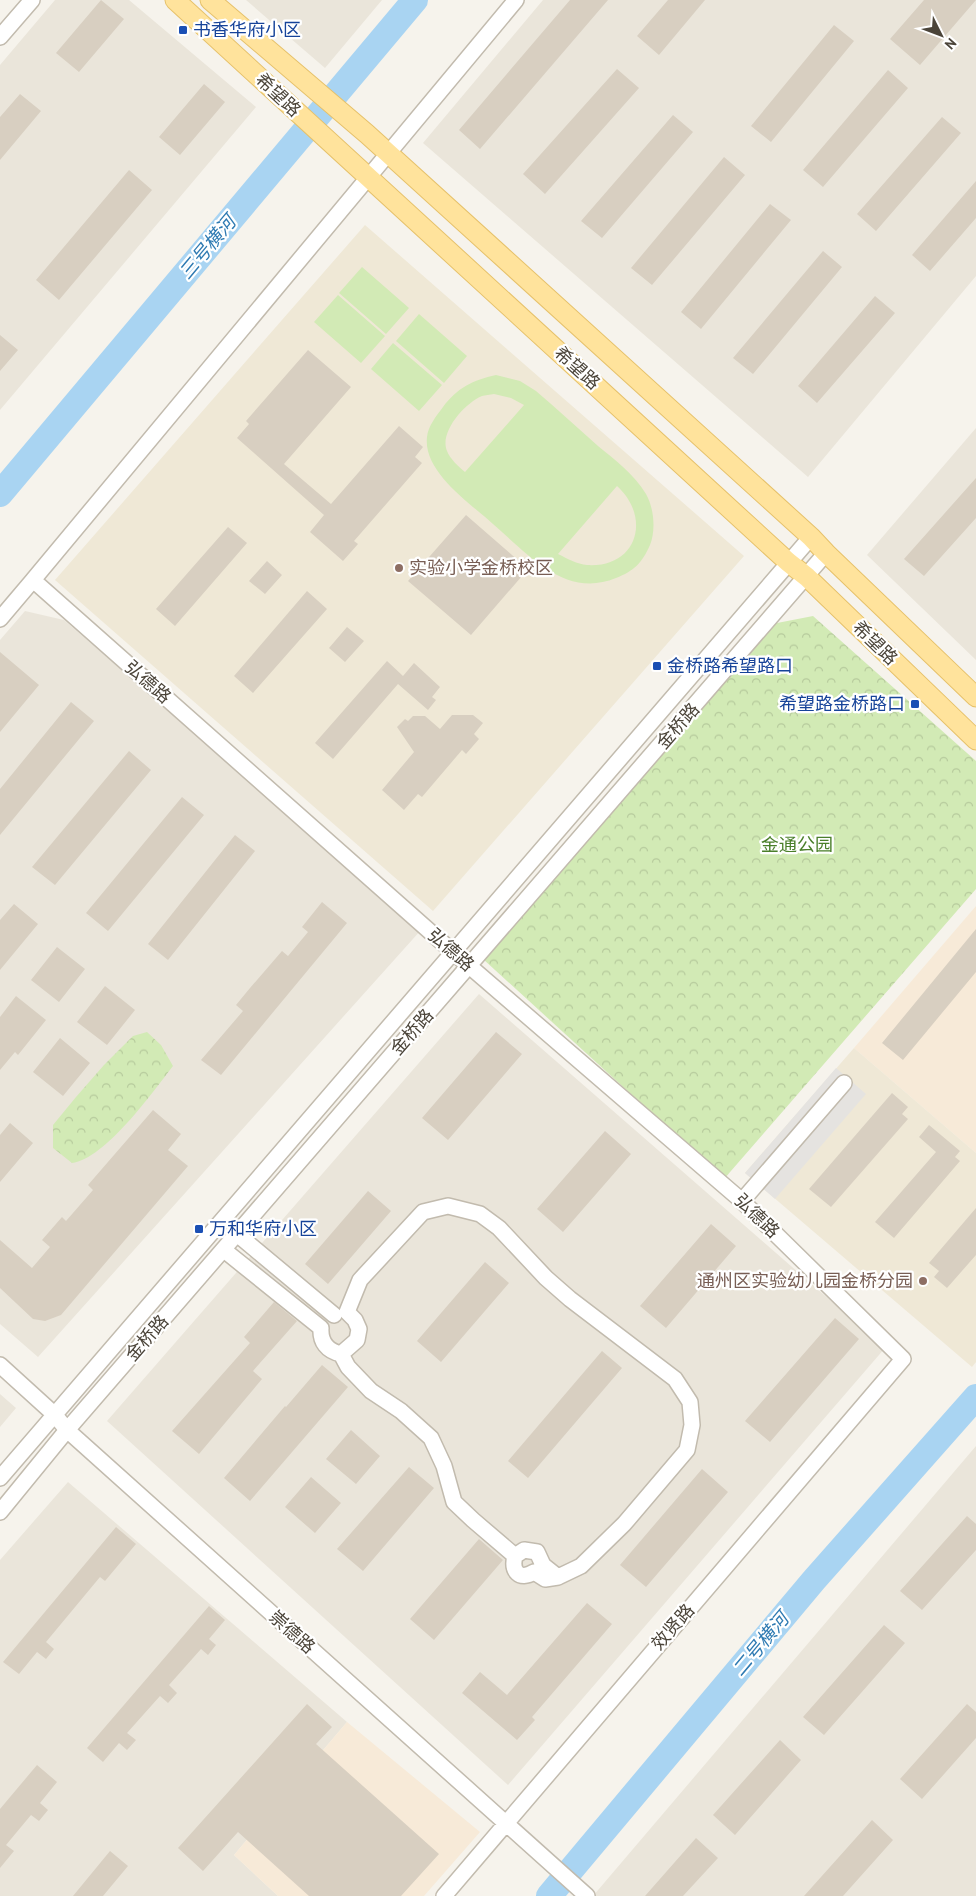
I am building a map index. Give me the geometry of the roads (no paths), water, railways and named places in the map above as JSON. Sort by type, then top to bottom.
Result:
[{"type":"main road","name":"希望路","points":[[175,0],[788,562],[807,576],[976,740]]},
{"type":"main road","name":"希望路","points":[[210,0],[388,154],[811,537],[976,697]]},
{"type":"street","points":[[0,38],[32,0]]},
{"type":"street","points":[[0,619],[516,0]]},
{"type":"street","name":"金桥路","points":[[0,1478],[811,537]]},
{"type":"street","name":"金桥路","points":[[0,1512],[67,1430],[826,553]]},
{"type":"street","name":"弘德路","points":[[32,580],[453,952],[742,1201],[903,1359]]},
{"type":"street","points":[[742,1201],[844,1083]]},
{"type":"street","points":[[342,1354],[335,1353],[326,1347],[320,1339],[320,1328],[326,1320],[340,1314],[360,1280],[423,1212],[448,1206],[480,1214],[499,1228],[546,1278],[570,1300],[675,1379],[690,1402],[692,1425],[687,1450],[624,1524],[580,1566],[558,1577],[544,1579],[534,1572],[527,1576],[519,1574],[513,1564],[515,1556],[524,1550],[537,1552],[544,1565],[558,1577]]},
{"type":"street","points":[[237,1234],[340,1314],[355,1320],[359,1330],[357,1340],[342,1354]]},
{"type":"street","points":[[224,1250],[320,1328]]},
{"type":"street","points":[[342,1354],[348,1367],[371,1392],[401,1411],[431,1438],[444,1466],[454,1502],[472,1520],[515,1556]]},
{"type":"street","name":"效贤路","points":[[444,1896],[903,1359]]},
{"type":"street","name":"崇德路","points":[[0,1365],[55,1415],[67,1430],[587,1896]]},
{"type":"waterway","name":"三号横河","points":[[0,494],[415,0]]},
{"type":"waterway","name":"二号横河","points":[[549,1896],[814,1580],[976,1397]]},
{"type":"place","name":"书香华府小区","points":[[183,30]]},
{"type":"place","name":"实验小学金桥校区","points":[[399,568]]},
{"type":"place","name":"金桥路希望路口","points":[[657,666]]},
{"type":"place","name":"希望路金桥路口","points":[[915,704]]},
{"type":"place","name":"万和华府小区","points":[[199,1229]]},
{"type":"place","name":"通州区实验幼儿园金桥分园","points":[[923,1281]]},
{"type":"park label","name":"金通公园","points":[[797,845]]}]
